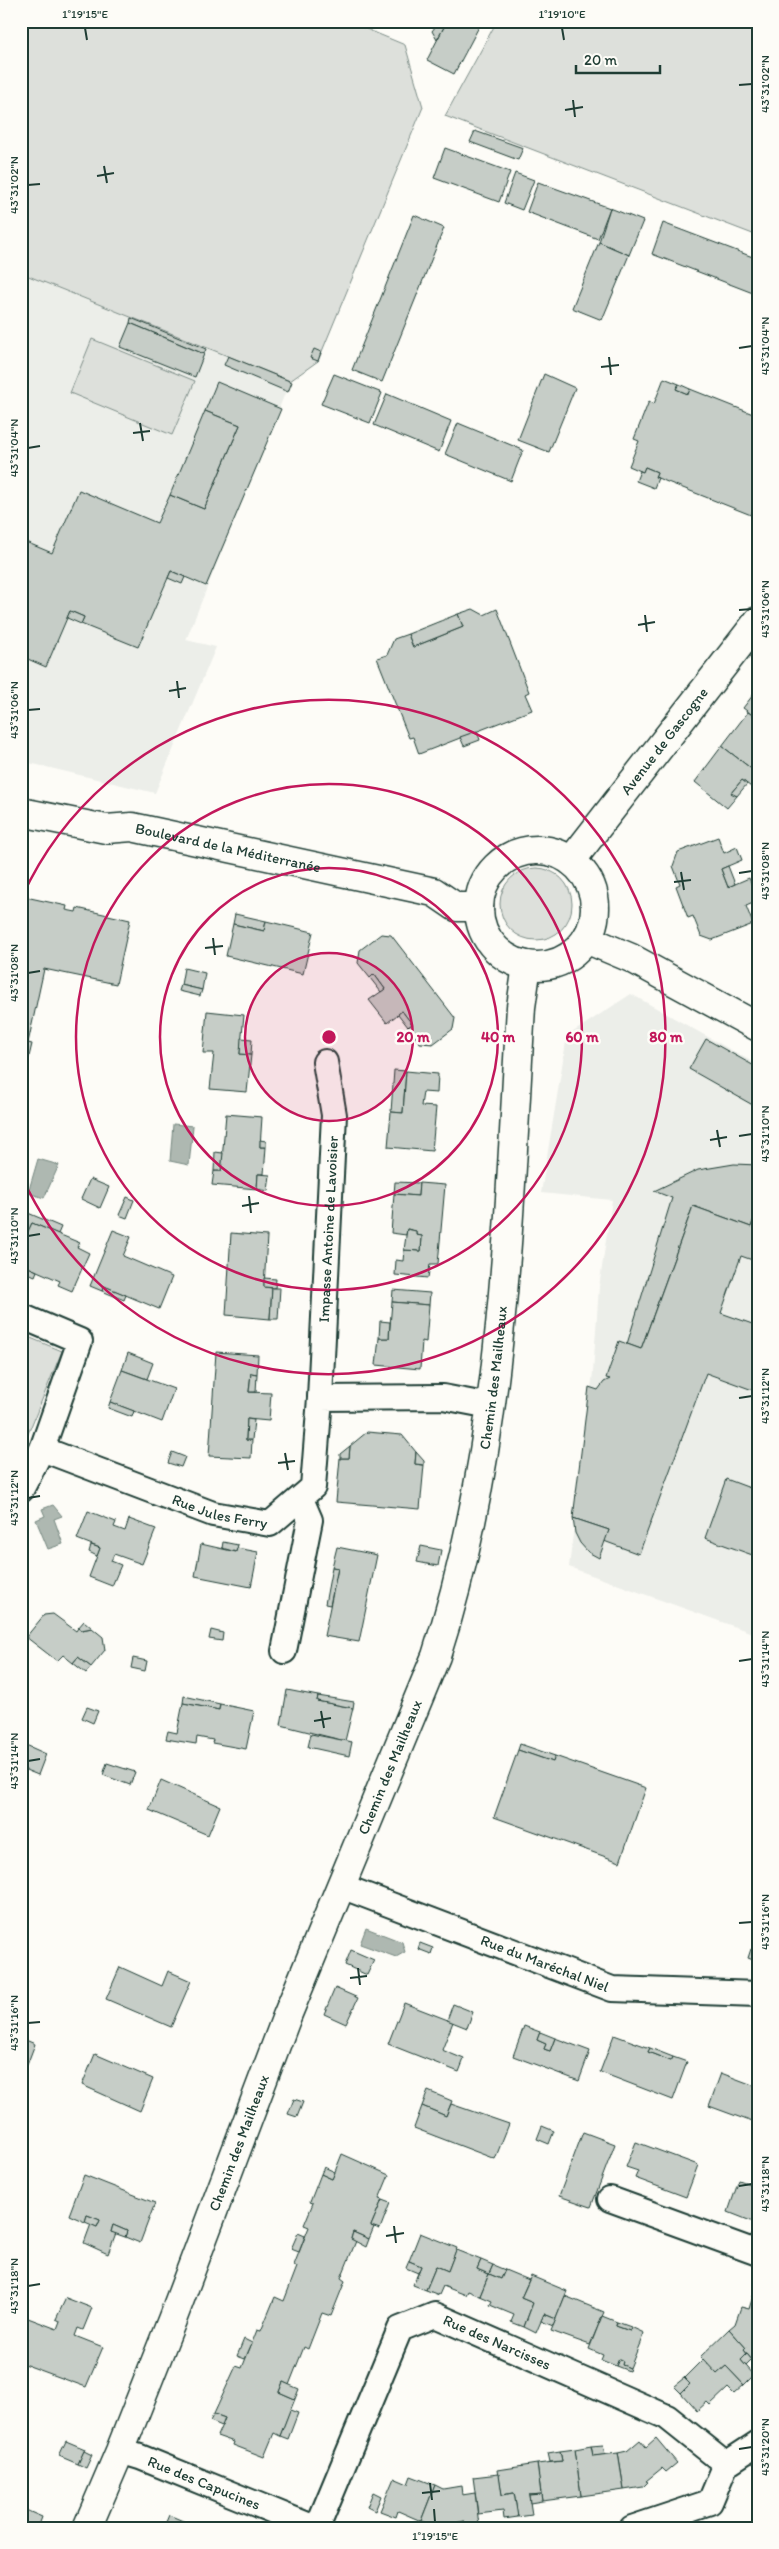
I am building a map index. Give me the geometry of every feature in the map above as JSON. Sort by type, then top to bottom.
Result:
[{"type":"street","name":"Avenue de Gascogne","points":[[572,861],[758,621]]},
{"type":"street","name":"Boulevard de la Méditerranée","points":[[21,812],[106,829],[132,828],[434,892],[456,907],[479,907]]},
{"type":"street","points":[[547,850],[572,861],[580,868],[591,887],[595,908],[592,924],[586,939],[572,953],[554,963],[527,965],[506,956],[493,945],[484,930],[479,907],[486,881],[496,867],[519,852],[547,850]]},
{"type":"street","name":"Boulevard de la Méditerranée","points":[[434,892],[486,881]]},
{"type":"street","points":[[595,908],[631,958]]},
{"type":"street","points":[[586,939],[631,958],[758,1027]]},
{"type":"street","name":"Chemin des Mailheaux","points":[[86,2528],[120,2451],[287,2016],[436,1656],[446,1626],[474,1515],[490,1406],[504,1280],[521,1007],[527,965]]},
{"type":"street","name":"Impasse Antoine de Lavoisier","points":[[320,1398],[334,1115],[325,1062]]},
{"type":"street","points":[[21,1316],[80,1341],[42,1449],[21,1490]]},
{"type":"street","points":[[320,1398],[443,1397],[490,1406]]},
{"type":"street","name":"Rue Jules Ferry","points":[[42,1449],[213,1514],[270,1524],[314,1487],[320,1398]]},
{"type":"street","points":[[284,1651],[310,1520],[301,1498]]},
{"type":"street","name":"Rue du Maréchal Niel","points":[[341,1886],[612,1989],[758,1994]]},
{"type":"street","points":[[610,2199],[758,2253]]},
{"type":"street","name":"Rue des Narcisses","points":[[316,2528],[400,2329],[435,2315],[667,2418],[726,2464]]},
{"type":"street","points":[[632,2528],[710,2502],[726,2464],[758,2443]]},
{"type":"street","name":"Rue des Capucines","points":[[120,2451],[140,2457],[316,2528]]},
{"type":"shaded area","points":[[21,21],[347,21],[405,45],[423,107],[318,361],[290,381],[21,273]]},
{"type":"shaded area","points":[[497,21],[758,21],[758,236],[445,116]]},
{"type":"shaded area","points":[[21,273],[290,381],[186,640],[216,647],[155,793],[21,761]]},
{"type":"shaded area","points":[[92,339],[195,381],[172,435],[70,393]]},
{"type":"shaded area","points":[[536,868],[550,871],[562,878],[569,890],[572,904],[569,918],[562,930],[550,937],[536,940],[522,937],[510,930],[503,918],[500,904],[503,890],[510,878],[522,871]]},
{"type":"shaded area","points":[[631,994],[758,1065],[758,1635],[569,1567],[593,1372],[599,1287],[612,1200],[541,1193],[567,1036]]},
{"type":"shaded area","points":[[173,1124],[193,1126],[189,1165],[170,1161]]},
{"type":"shaded area","points":[[38,1159],[59,1165],[44,1198],[28,1193]]},
{"type":"shaded area","points":[[21,1334],[62,1351],[21,1451]]},
{"type":"shaded area","points":[[53,1505],[62,1516],[54,1519],[63,1544],[48,1549],[36,1520],[45,1516],[42,1509]]},
{"type":"shaded area","points":[[366,1928],[402,1942],[405,1952],[396,1957],[360,1944]]},
{"type":"building","points":[[447,21],[482,21],[454,74],[427,60]]},
{"type":"building","points":[[445,25],[437,40],[432,31],[436,26]]},
{"type":"building","points":[[475,131],[523,148],[518,160],[470,142]]},
{"type":"building","points":[[445,148],[510,172],[499,202],[434,178]]},
{"type":"building","points":[[515,173],[534,180],[522,210],[504,203]]},
{"type":"building","points":[[538,182],[610,208],[598,239],[527,212]]},
{"type":"building","points":[[610,208],[643,221],[629,255],[599,242]]},
{"type":"building","points":[[414,215],[444,228],[382,382],[352,370]]},
{"type":"building","points":[[663,223],[758,259],[758,295],[652,254]]},
{"type":"building","points":[[599,242],[629,255],[602,320],[572,308]]},
{"type":"building","points":[[131,318],[206,349],[204,354],[130,323]]},
{"type":"building","points":[[130,323],[204,354],[195,377],[120,347]]},
{"type":"building","points":[[314,349],[321,352],[318,361],[310,358]]},
{"type":"building","points":[[228,356],[292,382],[288,392],[224,365]]},
{"type":"building","points":[[334,374],[382,393],[370,423],[321,404]]},
{"type":"building","points":[[544,374],[575,388],[549,452],[518,440]]},
{"type":"building","points":[[664,378],[679,384],[676,389],[688,394],[690,389],[758,416],[758,497],[751,515],[655,477],[657,472],[645,467],[643,472],[629,466],[639,441],[634,439],[649,401],[654,404]]},
{"type":"building","points":[[217,382],[281,409],[206,586],[171,571],[138,647],[81,624],[84,617],[70,611],[46,667],[21,656],[21,540],[52,553],[79,490],[157,523],[170,495],[204,509],[240,425],[205,411]]},
{"type":"building","points":[[679,384],[690,389],[688,394],[676,389]]},
{"type":"building","points":[[387,394],[451,421],[439,452],[374,425]]},
{"type":"building","points":[[205,411],[240,425],[204,509],[170,495]]},
{"type":"building","points":[[458,423],[523,450],[511,481],[445,454]]},
{"type":"building","points":[[645,467],[657,472],[655,477],[658,478],[654,488],[636,481],[640,471],[643,472]]},
{"type":"building","points":[[171,571],[185,577],[182,584],[168,578]]},
{"type":"building","points":[[473,609],[484,615],[497,609],[529,692],[525,694],[532,710],[419,754],[413,737],[409,738],[377,658],[387,655],[394,639],[408,634],[413,647],[463,627],[458,614]]},
{"type":"building","points":[[70,611],[84,617],[81,624],[67,618]]},
{"type":"building","points":[[458,614],[463,627],[413,647],[408,634]]},
{"type":"building","points":[[753,695],[758,698],[758,719],[743,708]]},
{"type":"building","points":[[748,712],[758,719],[758,774],[722,746]]},
{"type":"building","points":[[477,731],[480,740],[464,746],[460,737]]},
{"type":"building","points":[[722,746],[758,774],[758,786],[755,790],[742,780],[731,793],[737,796],[727,808],[695,782]]},
{"type":"building","points":[[742,780],[747,784],[737,796],[731,793]]},
{"type":"building","points":[[718,837],[724,853],[737,847],[742,860],[721,869],[728,887],[749,878],[758,901],[746,906],[753,924],[712,940],[701,936],[693,916],[688,918],[676,886],[680,884],[673,866],[678,852]]},
{"type":"building","points":[[728,866],[735,884],[728,887],[721,869]]},
{"type":"building","points":[[21,896],[67,906],[66,910],[76,912],[77,908],[130,920],[116,984],[44,969],[28,1043],[32,1044],[28,1061],[21,1060]]},
{"type":"building","points":[[235,914],[266,921],[264,931],[233,924]]},
{"type":"building","points":[[266,921],[313,932],[303,974],[226,956],[233,924],[264,931]]},
{"type":"building","points":[[381,934],[391,935],[455,1018],[453,1029],[433,1044],[420,1043],[408,1027],[412,1024],[402,1011],[387,1023],[369,1000],[385,989],[374,974],[370,978],[358,963],[360,950]]},
{"type":"building","points":[[184,968],[205,973],[202,990],[181,985]]},
{"type":"building","points":[[374,974],[385,989],[381,992],[370,978]]},
{"type":"building","points":[[181,985],[202,990],[200,996],[179,991]]},
{"type":"building","points":[[207,1011],[244,1015],[240,1054],[251,1055],[247,1092],[210,1089],[214,1053],[203,1053]]},
{"type":"building","points":[[402,1011],[412,1024],[408,1027],[398,1014]]},
{"type":"building","points":[[241,1038],[252,1039],[251,1055],[240,1054]]},
{"type":"building","points":[[706,1039],[758,1068],[758,1108],[689,1069]]},
{"type":"building","points":[[394,1070],[406,1071],[403,1113],[391,1112]]},
{"type":"building","points":[[406,1071],[438,1074],[437,1093],[423,1092],[421,1106],[436,1107],[432,1151],[388,1147],[391,1112],[403,1113]]},
{"type":"building","points":[[226,1114],[262,1117],[260,1147],[266,1147],[264,1174],[258,1174],[257,1189],[212,1185],[214,1171],[221,1171]]},
{"type":"building","points":[[260,1140],[266,1141],[266,1147],[260,1147]]},
{"type":"building","points":[[215,1152],[223,1153],[221,1171],[214,1171]]},
{"type":"building","points":[[734,1164],[758,1165],[758,1208],[751,1227],[693,1206],[641,1349],[627,1344],[672,1198],[654,1191],[698,1170]]},
{"type":"building","points":[[258,1174],[270,1175],[268,1191],[257,1189]]},
{"type":"building","points":[[90,1179],[109,1187],[100,1208],[81,1199]]},
{"type":"building","points":[[395,1182],[419,1183],[418,1196],[394,1194]]},
{"type":"building","points":[[419,1183],[445,1185],[438,1264],[430,1264],[428,1278],[395,1275],[396,1260],[403,1261],[404,1250],[421,1251],[422,1236],[416,1235],[416,1231],[407,1229],[406,1235],[391,1233],[394,1194],[418,1196]]},
{"type":"building","points":[[127,1197],[134,1200],[127,1218],[119,1215]]},
{"type":"building","points":[[693,1206],[751,1227],[758,1208],[758,1262],[741,1256],[721,1313],[758,1326],[758,1392],[706,1373],[639,1554],[604,1541],[609,1530],[573,1518],[589,1387],[598,1390],[604,1382],[610,1379],[606,1378],[619,1341],[641,1349]]},
{"type":"building","points":[[28,1213],[61,1227],[58,1234],[32,1223],[23,1242],[21,1241],[21,1229]]},
{"type":"building","points":[[32,1223],[80,1243],[77,1247],[89,1253],[72,1291],[58,1285],[60,1281],[21,1264],[21,1246]]},
{"type":"building","points":[[407,1229],[416,1231],[416,1235],[422,1236],[421,1251],[404,1250]]},
{"type":"building","points":[[113,1230],[131,1237],[123,1256],[172,1277],[159,1309],[104,1286],[102,1291],[90,1286]]},
{"type":"building","points":[[231,1233],[267,1236],[264,1287],[272,1288],[270,1319],[226,1315]]},
{"type":"building","points":[[21,1264],[37,1271],[35,1276],[21,1270]]},
{"type":"building","points":[[264,1278],[276,1279],[275,1288],[264,1287]]},
{"type":"building","points":[[104,1286],[126,1295],[124,1300],[102,1291]]},
{"type":"building","points":[[272,1288],[280,1288],[278,1319],[270,1319]]},
{"type":"building","points":[[393,1290],[430,1293],[429,1305],[392,1302]]},
{"type":"building","points":[[392,1302],[429,1305],[426,1342],[422,1341],[420,1369],[376,1365],[379,1338],[389,1338]]},
{"type":"building","points":[[380,1321],[390,1322],[389,1338],[379,1338]]},
{"type":"building","points":[[216,1352],[258,1355],[257,1374],[251,1373],[249,1392],[271,1393],[269,1421],[247,1419],[246,1440],[252,1440],[251,1458],[209,1456]]},
{"type":"building","points":[[128,1353],[153,1363],[147,1379],[122,1370]]},
{"type":"building","points":[[122,1370],[174,1389],[162,1422],[110,1402]]},
{"type":"building","points":[[251,1373],[257,1374],[256,1392],[249,1392]]},
{"type":"building","points":[[110,1402],[134,1411],[132,1417],[108,1408]]},
{"type":"building","points":[[247,1419],[254,1420],[252,1440],[246,1440]]},
{"type":"building","points":[[367,1432],[402,1435],[416,1452],[415,1464],[424,1465],[420,1509],[336,1502],[340,1458],[349,1458],[350,1446]]},
{"type":"building","points":[[350,1446],[349,1458],[340,1458],[340,1454]]},
{"type":"building","points":[[172,1452],[185,1457],[181,1467],[168,1463]]},
{"type":"building","points":[[416,1452],[424,1461],[424,1465],[415,1464]]},
{"type":"building","points":[[726,1479],[758,1491],[758,1557],[705,1538]]},
{"type":"building","points":[[88,1511],[116,1522],[114,1527],[125,1531],[129,1519],[156,1529],[142,1564],[114,1554],[111,1561],[121,1565],[112,1586],[89,1577],[100,1548],[77,1539]]},
{"type":"building","points":[[573,1518],[609,1530],[599,1558],[588,1552],[580,1543],[575,1533]]},
{"type":"building","points":[[223,1542],[238,1545],[236,1552],[222,1548]]},
{"type":"building","points":[[201,1544],[236,1552],[237,1548],[258,1552],[251,1587],[195,1576]]},
{"type":"building","points":[[91,1545],[100,1548],[97,1556],[89,1552]]},
{"type":"building","points":[[421,1546],[441,1550],[438,1566],[417,1562]]},
{"type":"building","points":[[337,1547],[377,1555],[359,1642],[324,1636],[338,1568],[332,1567]]},
{"type":"building","points":[[332,1567],[338,1568],[330,1605],[325,1604]]},
{"type":"building","points":[[53,1614],[76,1631],[78,1628],[81,1630],[92,1628],[103,1637],[105,1650],[91,1667],[78,1657],[73,1663],[63,1655],[57,1661],[26,1637],[44,1615]]},
{"type":"building","points":[[84,1621],[92,1628],[81,1630],[78,1628]]},
{"type":"building","points":[[211,1630],[223,1633],[222,1641],[209,1639]]},
{"type":"building","points":[[78,1657],[91,1667],[86,1673],[73,1663]]},
{"type":"building","points":[[133,1658],[147,1661],[145,1671],[131,1668]]},
{"type":"building","points":[[287,1690],[318,1696],[317,1701],[353,1708],[345,1741],[281,1725]]},
{"type":"building","points":[[184,1696],[220,1704],[219,1710],[183,1703]]},
{"type":"building","points":[[318,1696],[354,1702],[353,1708],[317,1701]]},
{"type":"building","points":[[183,1703],[219,1710],[220,1704],[254,1711],[246,1749],[212,1743],[213,1740],[197,1737],[196,1744],[166,1739],[168,1731],[177,1733]]},
{"type":"building","points":[[87,1707],[98,1711],[93,1723],[82,1718]]},
{"type":"building","points":[[311,1734],[352,1742],[349,1756],[308,1747]]},
{"type":"building","points":[[21,1737],[28,1740],[26,1745],[46,1754],[38,1775],[21,1768]]},
{"type":"building","points":[[520,1744],[555,1756],[553,1762],[518,1750]]},
{"type":"building","points":[[518,1750],[553,1762],[555,1756],[646,1788],[620,1862],[494,1817]]},
{"type":"building","points":[[107,1763],[135,1772],[130,1785],[103,1775]]},
{"type":"building","points":[[161,1780],[220,1806],[208,1835],[149,1810]]},
{"type":"building","points":[[420,1943],[433,1948],[431,1954],[418,1949]]},
{"type":"building","points":[[751,1949],[758,1951],[758,1962],[748,1958]]},
{"type":"building","points":[[351,1950],[374,1960],[367,1975],[345,1965]]},
{"type":"building","points":[[120,1967],[162,1986],[168,1971],[191,1981],[171,2027],[106,1999]]},
{"type":"building","points":[[335,1988],[358,1998],[346,2024],[324,2014]]},
{"type":"building","points":[[404,2003],[453,2022],[442,2050],[464,2059],[459,2072],[388,2044]]},
{"type":"building","points":[[453,2004],[473,2012],[467,2028],[447,2020]]},
{"type":"building","points":[[524,2026],[540,2032],[537,2040],[546,2044],[544,2049],[550,2051],[555,2038],[590,2051],[579,2081],[513,2056]]},
{"type":"building","points":[[540,2032],[555,2038],[550,2051],[544,2049],[546,2044],[537,2040]]},
{"type":"building","points":[[614,2035],[650,2048],[648,2052],[671,2061],[673,2057],[687,2062],[673,2100],[600,2072]]},
{"type":"building","points":[[21,2038],[35,2044],[27,2065],[21,2063]]},
{"type":"building","points":[[650,2048],[673,2057],[671,2061],[648,2052]]},
{"type":"building","points":[[95,2054],[153,2079],[140,2111],[82,2085]]},
{"type":"building","points":[[721,2073],[758,2087],[758,2124],[709,2106]]},
{"type":"building","points":[[428,2091],[452,2101],[446,2116],[422,2106]]},
{"type":"building","points":[[294,2099],[303,2102],[297,2117],[288,2114]]},
{"type":"building","points":[[451,2104],[509,2124],[495,2159],[414,2128],[422,2106],[446,2116]]},
{"type":"building","points":[[542,2126],[554,2131],[549,2144],[537,2139]]},
{"type":"building","points":[[583,2132],[615,2144],[591,2207],[559,2196]]},
{"type":"building","points":[[636,2142],[698,2165],[686,2197],[635,2178],[638,2171],[626,2167]]},
{"type":"building","points":[[342,2154],[389,2175],[379,2199],[382,2200],[371,2226],[374,2227],[369,2239],[353,2232],[351,2239],[356,2241],[341,2278],[345,2281],[331,2316],[322,2313],[308,2349],[304,2347],[289,2385],[283,2382],[279,2392],[295,2399],[280,2436],[274,2433],[264,2457],[233,2445],[234,2442],[217,2436],[225,2418],[214,2414],[236,2366],[242,2368],[257,2330],[261,2331],[275,2297],[284,2301],[297,2267],[294,2265],[309,2227],[304,2225],[313,2203],[310,2202],[321,2174],[332,2179]]},
{"type":"building","points":[[324,2167],[335,2172],[332,2179],[321,2174]]},
{"type":"building","points":[[84,2175],[155,2203],[140,2243],[125,2237],[127,2231],[113,2225],[111,2232],[116,2233],[108,2254],[84,2243],[91,2224],[97,2227],[100,2220],[87,2215],[85,2222],[69,2215]]},
{"type":"building","points":[[739,2180],[758,2187],[758,2218],[756,2223],[728,2212]]},
{"type":"building","points":[[382,2200],[390,2203],[380,2229],[371,2226]]},
{"type":"building","points":[[87,2215],[100,2220],[97,2227],[85,2222]]},
{"type":"building","points":[[113,2225],[127,2231],[125,2237],[111,2232]]},
{"type":"building","points":[[353,2232],[369,2239],[366,2247],[351,2239]]},
{"type":"building","points":[[298,2233],[305,2236],[299,2252],[291,2249]]},
{"type":"building","points":[[420,2233],[457,2248],[448,2271],[436,2266],[426,2290],[413,2285],[421,2266],[409,2261]]},
{"type":"building","points":[[456,2250],[481,2260],[477,2269],[489,2274],[480,2296],[468,2291],[466,2295],[443,2286],[439,2295],[426,2290],[436,2266],[448,2271]]},
{"type":"building","points":[[481,2260],[493,2265],[489,2274],[477,2269]]},
{"type":"building","points":[[409,2261],[421,2266],[418,2273],[406,2268]]},
{"type":"building","points":[[493,2265],[505,2270],[501,2279],[489,2274]]},
{"type":"building","points":[[505,2270],[529,2280],[521,2298],[533,2303],[524,2327],[511,2322],[514,2315],[490,2305],[492,2301],[480,2296],[489,2274],[501,2279]]},
{"type":"building","points":[[531,2276],[567,2291],[556,2319],[544,2314],[536,2333],[524,2327],[533,2303],[521,2298]]},
{"type":"building","points":[[565,2296],[604,2312],[590,2345],[551,2331]]},
{"type":"building","points":[[753,2296],[758,2298],[758,2355],[752,2360],[744,2350],[746,2348],[729,2329],[735,2324],[741,2307],[749,2309]]},
{"type":"building","points":[[66,2298],[92,2308],[83,2330],[78,2328],[75,2336],[103,2347],[86,2387],[21,2363],[21,2335],[28,2318],[57,2329],[60,2321],[56,2319]]},
{"type":"building","points":[[544,2314],[556,2319],[553,2326],[541,2321]]},
{"type":"building","points":[[602,2316],[617,2322],[616,2326],[630,2331],[631,2327],[644,2333],[630,2368],[622,2365],[623,2361],[619,2359],[616,2366],[601,2360],[603,2355],[589,2349]]},
{"type":"building","points":[[617,2322],[631,2327],[630,2331],[616,2326]]},
{"type":"building","points":[[729,2329],[746,2348],[744,2350],[747,2354],[741,2360],[754,2375],[744,2385],[726,2366],[717,2374],[700,2357]]},
{"type":"building","points":[[244,2339],[252,2343],[245,2359],[237,2356]]},
{"type":"building","points":[[747,2354],[752,2360],[746,2366],[741,2360]]},
{"type":"building","points":[[619,2359],[623,2361],[622,2365],[630,2368],[629,2371],[616,2366]]},
{"type":"building","points":[[703,2359],[717,2374],[726,2366],[744,2385],[734,2394],[728,2388],[710,2405],[707,2402],[697,2411],[681,2393],[690,2384],[684,2378]]},
{"type":"building","points":[[684,2378],[690,2384],[681,2393],[674,2386]]},
{"type":"building","points":[[283,2382],[299,2389],[295,2399],[279,2392]]},
{"type":"building","points":[[290,2410],[298,2413],[288,2439],[280,2436]]},
{"type":"building","points":[[214,2414],[225,2418],[222,2426],[210,2421]]},
{"type":"building","points":[[656,2438],[677,2463],[666,2472],[662,2468],[646,2481],[648,2482],[643,2487],[624,2490],[618,2453],[627,2451],[640,2440],[646,2447]]},
{"type":"building","points":[[66,2441],[85,2449],[78,2464],[59,2456]]},
{"type":"building","points":[[603,2445],[605,2455],[593,2456],[591,2446]]},
{"type":"building","points":[[591,2446],[593,2456],[618,2453],[624,2490],[581,2496],[575,2449]]},
{"type":"building","points":[[575,2449],[581,2496],[542,2501],[537,2464],[562,2461],[560,2451]]},
{"type":"building","points":[[84,2451],[92,2455],[86,2468],[78,2464]]},
{"type":"building","points":[[560,2451],[562,2461],[550,2462],[548,2453]]},
{"type":"building","points":[[537,2464],[541,2494],[529,2495],[532,2515],[518,2517],[514,2493],[502,2495],[498,2470]]},
{"type":"building","points":[[499,2474],[502,2495],[514,2493],[518,2517],[504,2519],[503,2511],[478,2514],[473,2477]]},
{"type":"building","points":[[411,2476],[435,2485],[421,2521],[398,2511],[396,2517],[380,2511],[394,2478],[408,2484]]},
{"type":"building","points":[[435,2485],[443,2489],[461,2486],[462,2495],[475,2493],[479,2525],[465,2527],[464,2521],[437,2527],[421,2521]]},
{"type":"building","points":[[373,2492],[381,2496],[375,2511],[367,2507]]},
{"type":"building","points":[[541,2494],[542,2501],[530,2503],[529,2495]]},
{"type":"building","points":[[21,2508],[42,2517],[38,2528],[21,2528]]},
{"type":"building","points":[[169,2515],[190,2524],[188,2528],[176,2528],[166,2522]]},
{"type":"building","points":[[166,2522],[176,2526],[176,2528],[164,2528]]}]
